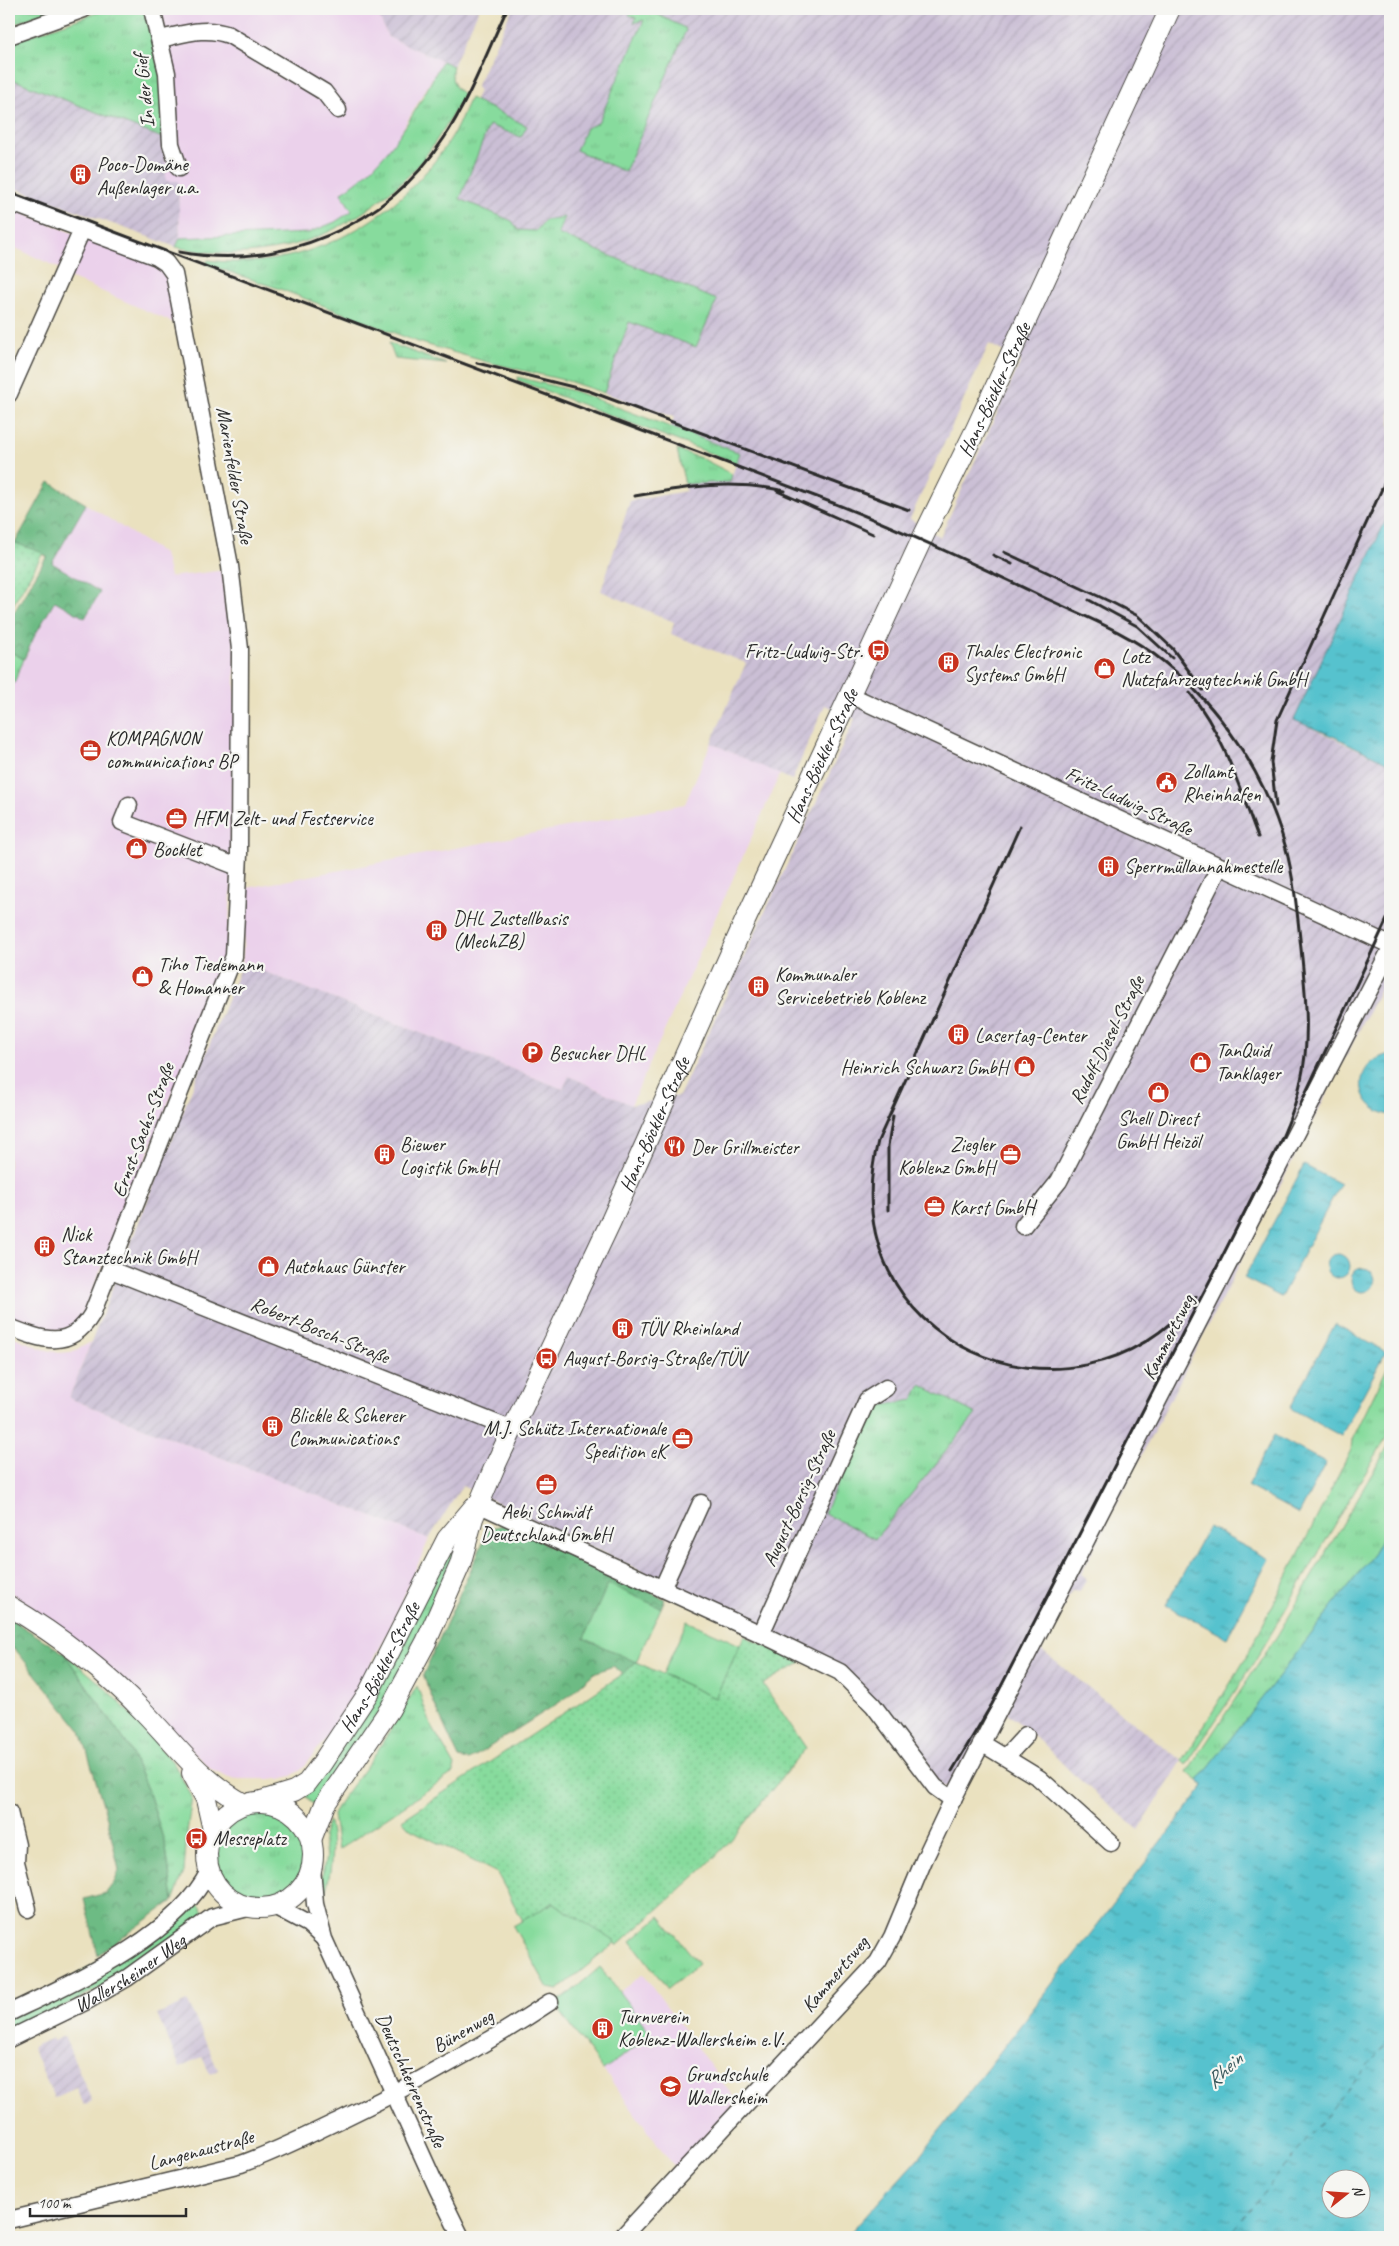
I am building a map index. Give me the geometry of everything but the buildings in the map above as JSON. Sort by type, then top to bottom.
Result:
[{"type":"main road","name":"Hans-Böckler-Straße","points":[[311,1840],[325,1804],[371,1739],[414,1666],[460,1565],[478,1504],[611,1221],[850,696],[1170,9]]},
{"type":"main road","name":"Hans-Böckler-Straße","points":[[251,1803],[294,1791],[306,1783],[322,1763],[369,1692],[447,1539],[478,1504]]},
{"type":"main road","points":[[9,1606],[59,1638],[98,1670],[144,1712],[183,1756],[206,1800],[212,1830],[207,1851],[209,1871],[215,1884],[224,1895],[235,1903],[248,1908]]},
{"type":"main road","name":"Wallersheimer Weg","points":[[183,1756],[214,1786],[251,1803],[278,1805],[291,1812],[305,1827],[311,1840],[312,1867],[307,1880],[299,1892],[288,1901],[276,1906],[262,1909],[248,1908]]},
{"type":"main road","points":[[212,1830],[226,1814],[251,1803]]},
{"type":"street","points":[[9,36],[28,27],[84,9]]},
{"type":"street","name":"In der Gief","points":[[152,9],[167,73],[171,144],[180,168]]},
{"type":"street","points":[[160,39],[200,30],[215,30],[230,35],[324,92],[338,110]]},
{"type":"street","name":"Marienfelder Straße","points":[[9,202],[156,257],[166,263],[174,274],[218,499],[236,610],[241,684],[238,867],[234,956]]},
{"type":"street","points":[[9,394],[82,230]]},
{"type":"street","name":"Fritz-Ludwig-Straße","points":[[850,696],[1390,945]]},
{"type":"street","points":[[128,805],[119,829],[238,867]]},
{"type":"street","name":"Rudolf-Diesel-Straße","points":[[1024,1226],[1060,1181],[1220,866]]},
{"type":"street","name":"Kammertsweg","points":[[622,2237],[878,1962],[892,1937],[924,1860],[953,1800],[1390,950]]},
{"type":"street","name":"Ernst-Sachs-Straße","points":[[9,1327],[44,1340],[56,1340],[68,1338],[87,1323],[111,1270],[234,956]]},
{"type":"street","name":"Robert-Bosch-Straße","points":[[111,1270],[513,1430]]},
{"type":"street","name":"August-Borsig-Straße","points":[[761,1634],[868,1400],[886,1388]]},
{"type":"street","points":[[662,1589],[701,1503]]},
{"type":"street","points":[[478,1504],[840,1672],[873,1705],[934,1787],[953,1800]]},
{"type":"street","points":[[1006,1757],[1026,1734]]},
{"type":"street","points":[[983,1744],[1039,1778],[1111,1843]]},
{"type":"street","points":[[9,1812],[17,1845],[16,1862],[28,1909]]},
{"type":"street","name":"Deutschherrenstraße","points":[[312,1867],[315,1904],[324,1940],[437,2188],[462,2237]]},
{"type":"street","name":"Wallersheimer Weg","points":[[9,2013],[100,1967],[144,1938],[185,1906],[203,1884],[209,1871]]},
{"type":"street","name":"Deutschherrenstraße","points":[[276,1906],[308,1924],[324,1940]]},
{"type":"street","name":"Wallersheimer Weg","points":[[9,2039],[88,2001],[120,1982],[212,1917],[248,1908]]},
{"type":"street","name":"Bünenweg","points":[[394,2094],[494,2039],[550,2002]]},
{"type":"street","name":"Langenaustraße","points":[[9,2220],[241,2164],[269,2154],[394,2094]]},
{"type":"shaded area","points":[[147,9],[376,9],[388,37],[442,61],[394,144],[370,171],[357,183],[341,193],[353,211],[335,222],[308,233],[180,238],[178,182],[166,182],[163,74]]},
{"type":"shaded area","points":[[376,9],[479,9],[453,66],[388,37]]},
{"type":"shaded area","points":[[512,9],[1390,9],[1390,511],[1294,720],[1390,764],[1390,970],[1081,1574],[1086,1580],[1080,1591],[1072,1590],[1041,1650],[1182,1761],[1139,1830],[1073,1774],[1040,1741],[998,1705],[956,1783],[943,1787],[823,1657],[462,1486],[429,1539],[69,1398],[242,963],[563,1089],[569,1076],[631,1105],[679,1096],[855,719],[825,705],[792,780],[711,743],[746,663],[671,634],[674,622],[601,591],[630,501],[686,491],[685,484],[730,481],[740,453],[671,427],[674,417],[604,393],[629,322],[696,347],[717,300],[558,234],[564,217],[545,220],[536,231],[518,230],[512,221],[459,199],[489,125],[521,136],[526,126],[474,101],[479,91],[476,87]],"holes":[[[989,344],[1021,361],[940,537],[910,519]]]},
{"type":"shaded area","points":[[9,78],[165,139],[166,181],[178,181],[180,238],[176,247],[9,186]]},
{"type":"shaded area","points":[[9,207],[75,234],[61,269],[9,245]]},
{"type":"shaded area","points":[[90,237],[158,263],[168,274],[181,326],[67,276],[84,242]]},
{"type":"shaded area","points":[[86,504],[164,554],[170,577],[226,570],[235,652],[235,839],[226,962],[84,1311],[76,1323],[67,1329],[57,1331],[31,1327],[9,1318],[9,683],[13,685],[35,635],[55,601],[100,592],[52,563]]},
{"type":"shaded area","points":[[711,743],[780,774],[631,1105],[569,1076],[563,1089],[242,963],[247,888],[685,804]]},
{"type":"shaded area","points":[[9,1335],[43,1349],[59,1353],[72,1352],[91,1342],[69,1398],[429,1539],[388,1633],[358,1688],[325,1740],[301,1770],[291,1776],[280,1779],[240,1779],[229,1778],[212,1770],[72,1640],[9,1591]]},
{"type":"shaded area","name":"Grundschule Wallersheim","points":[[643,1974],[737,2102],[676,2169],[603,2070],[651,2036],[619,1992]]},
{"type":"shaded area","points":[[188,2002],[218,2070],[210,2074],[202,2057],[180,2067],[157,2015]]},
{"type":"shaded area","points":[[64,2036],[92,2101],[84,2105],[76,2088],[54,2098],[32,2047],[52,2038],[53,2041]]},
{"type":"green space","points":[[9,9],[54,9],[9,26]]},
{"type":"green space","points":[[108,9],[145,9],[163,74],[165,139],[9,78],[9,45],[22,38]]},
{"type":"green space","points":[[633,9],[646,9],[686,30],[625,172],[576,150],[586,128],[598,123],[644,20],[634,23],[636,18],[629,15]]},
{"type":"green space","points":[[442,61],[453,66],[453,82],[464,95],[438,138],[417,167],[385,196],[362,213],[313,239],[287,247],[260,252],[205,252],[176,247],[180,238],[308,233],[335,222],[352,211],[341,193],[374,166],[388,151],[412,117]]},
{"type":"green space","points":[[470,98],[527,126],[521,137],[489,125],[460,199],[512,221],[518,230],[536,231],[545,220],[564,217],[558,234],[717,300],[696,347],[629,322],[604,393],[568,381],[487,362],[418,342],[280,289],[206,264],[208,260],[245,262],[281,258],[316,248],[349,233],[380,214],[408,190],[433,163],[454,133]]},
{"type":"green space","points":[[389,343],[446,364],[395,359]]},
{"type":"green space","points":[[518,377],[577,392],[740,453],[736,463],[517,380]]},
{"type":"green space","points":[[677,450],[701,458],[732,474],[730,482],[685,484]]},
{"type":"green space","points":[[49,482],[86,504],[52,563],[100,592],[85,618],[55,601],[35,635],[24,659],[9,651],[9,621],[47,556],[15,543]]},
{"type":"green space","points":[[15,543],[43,553],[9,612],[9,553]]},
{"type":"green space","points":[[9,651],[24,659],[13,685],[9,683]]},
{"type":"green space","points":[[1390,1362],[1390,1431],[1254,1663],[1186,1765],[1182,1761],[1246,1658],[1351,1450],[1352,1440]]},
{"type":"green space","points":[[921,1385],[976,1414],[875,1539],[824,1513],[874,1407],[913,1400]]},
{"type":"green space","points":[[1390,1443],[1390,1523],[1374,1553],[1198,1781],[1187,1772],[1277,1636]]},
{"type":"green space","points":[[501,1525],[510,1527],[665,1599],[661,1608],[608,1584],[584,1638],[636,1662],[623,1674],[613,1666],[594,1673],[566,1698],[469,1760],[459,1758],[423,1675],[489,1529]]},
{"type":"green space","points":[[464,1534],[410,1664],[319,1806],[312,1803],[302,1792],[447,1546]]},
{"type":"green space","points":[[608,1584],[661,1608],[636,1662],[584,1638]]},
{"type":"green space","points":[[9,1618],[64,1653],[129,1747],[150,1796],[166,1848],[173,1901],[98,1955],[84,1899],[106,1893],[115,1881],[119,1870],[108,1821],[81,1731],[15,1649],[9,1649]]},
{"type":"green space","points":[[687,1621],[740,1645],[715,1698],[663,1674]]},
{"type":"green space","points":[[744,1636],[801,1662],[763,1684],[806,1748],[730,1841],[703,1869],[618,1945],[553,1903],[523,1921],[497,1873],[410,1829],[402,1820],[623,1674],[636,1662],[715,1698]]},
{"type":"green space","points":[[64,1653],[101,1684],[137,1720],[174,1764],[192,1797],[184,1872],[173,1901],[166,1848],[150,1796],[129,1747]]},
{"type":"green space","points":[[417,1686],[431,1725],[455,1766],[453,1773],[338,1850],[333,1815],[339,1803],[376,1753]]},
{"type":"green space","points":[[251,1811],[269,1811],[285,1818],[298,1831],[305,1847],[305,1865],[298,1881],[285,1894],[269,1901],[251,1901],[235,1894],[222,1881],[215,1865],[215,1847],[222,1831],[235,1818]]},
{"type":"green space","points":[[328,1820],[332,1849],[331,1861],[328,1883],[321,1900],[320,1884],[326,1857],[323,1836]]},
{"type":"green space","points":[[196,1901],[207,1916],[118,1979],[9,2033],[9,2016]]},
{"type":"green space","points":[[553,1903],[616,1942],[558,1990],[548,1988],[513,1926]]},
{"type":"green space","points":[[660,1916],[699,1964],[668,1989],[631,1941]]},
{"type":"green space","points":[[600,1967],[652,2035],[603,2070],[554,2003],[571,1992]]},
{"type":"water","points":[[1390,511],[1390,764],[1337,738],[1294,720]]},
{"type":"water","points":[[1390,1054],[1390,1115],[1378,1110],[1369,1103],[1363,1094],[1361,1084],[1363,1075],[1369,1066],[1378,1059]]},
{"type":"water","points":[[1304,1165],[1340,1184],[1281,1297],[1244,1278]]},
{"type":"water","points":[[1338,1254],[1347,1257],[1350,1266],[1347,1275],[1338,1278],[1329,1275],[1326,1266],[1329,1257]]},
{"type":"water","points":[[1363,1268],[1372,1271],[1375,1280],[1372,1289],[1363,1292],[1354,1289],[1351,1280],[1354,1271]]},
{"type":"water","points":[[1335,1324],[1386,1352],[1341,1436],[1290,1408]]},
{"type":"water","points":[[1274,1435],[1326,1463],[1299,1514],[1247,1486]]},
{"type":"water","name":"Rhein","points":[[1390,1523],[1390,2237],[847,2237],[920,2156],[1204,1786],[1198,1781],[1374,1553]]},
{"type":"water","points":[[1208,1527],[1269,1559],[1227,1638],[1166,1605]]},
{"type":"ferry route","points":[[1227,2237],[1390,2039]]},
{"type":"railway","points":[[179,252],[218,256],[256,255],[293,247],[329,235],[362,218],[393,196],[420,169],[444,138],[470,91],[507,9]]},
{"type":"railway","points":[[9,192],[833,503],[965,560],[1106,626],[1136,642],[1164,662],[1185,680],[1222,721],[1253,768],[1266,793],[1285,845],[1296,901],[1306,1004],[1306,1050],[1293,1110],[1282,1138],[1225,1251],[992,1704],[952,1771]]},
{"type":"railway","points":[[477,363],[589,391],[909,510]]},
{"type":"railway","points":[[1276,806],[1271,762],[1277,720],[1390,471]]},
{"type":"railway","points":[[635,496],[691,487],[728,485],[746,485],[785,491]]},
{"type":"railway","points":[[777,491],[873,534]]},
{"type":"railway","points":[[1004,552],[1138,616],[1172,648],[1203,690]]},
{"type":"railway","points":[[993,555],[1012,564]]},
{"type":"railway","points":[[1089,600],[1137,626],[1172,658]]},
{"type":"railway","points":[[1190,693],[1212,726],[1230,762],[1258,837]]},
{"type":"railway","points":[[1020,826],[878,1141],[872,1211],[889,1271],[923,1318],[971,1351],[1027,1367],[1086,1365],[1144,1342],[1196,1297]]},
{"type":"railway","points":[[1300,1105],[1390,913]]},
{"type":"railway","points":[[888,1210],[888,1146],[893,1116]]},
{"type":"place","name":"Poco-Domäne Außenlager u.a.","points":[[81,175]]},
{"type":"place","name":"Fritz-Ludwig-Str.","points":[[879,651]]},
{"type":"place","name":"Thales Electronic Systems GmbH","points":[[948,663]]},
{"type":"place","name":"Lotz Nutzfahrzeugtechnik GmbH","points":[[1105,668]]},
{"type":"place","name":"KOMPAGNON communications BP","points":[[90,750]]},
{"type":"place","name":"Zollamt Rheinhafen","points":[[1167,783]]},
{"type":"place","name":"HFM Zelt- und Festservice","points":[[177,818]]},
{"type":"place","name":"Bocklet","points":[[137,849]]},
{"type":"place","name":"Sperrmüllannahmestelle","points":[[1108,866]]},
{"type":"place","name":"DHL Zustellbasis (MechZB)","points":[[437,930]]},
{"type":"place","name":"Tiho Tiedemann & Homanner","points":[[142,976]]},
{"type":"place","name":"Kommunaler Servicebetrieb Koblenz","points":[[759,986]]},
{"type":"place","name":"Lasertag-Center","points":[[959,1035]]},
{"type":"place","name":"Besucher DHL","points":[[533,1053]]},
{"type":"place","name":"TanQuid Tanklager","points":[[1200,1062]]},
{"type":"place","name":"Heinrich Schwarz GmbH","points":[[1024,1067]]},
{"type":"place","name":"Shell Direct GmbH Heizöl","points":[[1158,1092]]},
{"type":"place","name":"Der Grillmeister","points":[[675,1147]]},
{"type":"place","name":"Biewer Logistik GmbH","points":[[384,1155]]},
{"type":"place","name":"Ziegler Koblenz GmbH","points":[[1011,1155]]},
{"type":"place","name":"Karst GmbH","points":[[934,1207]]},
{"type":"place","name":"Nick Stanztechnik GmbH","points":[[45,1246]]},
{"type":"place","name":"Autohaus Günster","points":[[268,1266]]},
{"type":"place","name":"TÜV Rheinland","points":[[622,1328]]},
{"type":"place","name":"August-Borsig-Straße/TÜV","points":[[547,1358]]},
{"type":"place","name":"Blickle & Scherer Communications","points":[[273,1427]]},
{"type":"place","name":"M.J. Schütz Internationale Spedition eK","points":[[682,1439]]},
{"type":"place","name":"Aebi Schmidt Deutschland GmbH","points":[[546,1485]]},
{"type":"place","name":"Messeplatz","points":[[197,1838]]},
{"type":"place","name":"Turnverein Koblenz-Wallersheim e.V.","points":[[602,2028]]},
{"type":"place","name":"Grundschule Wallersheim","points":[[670,2086]]}]
